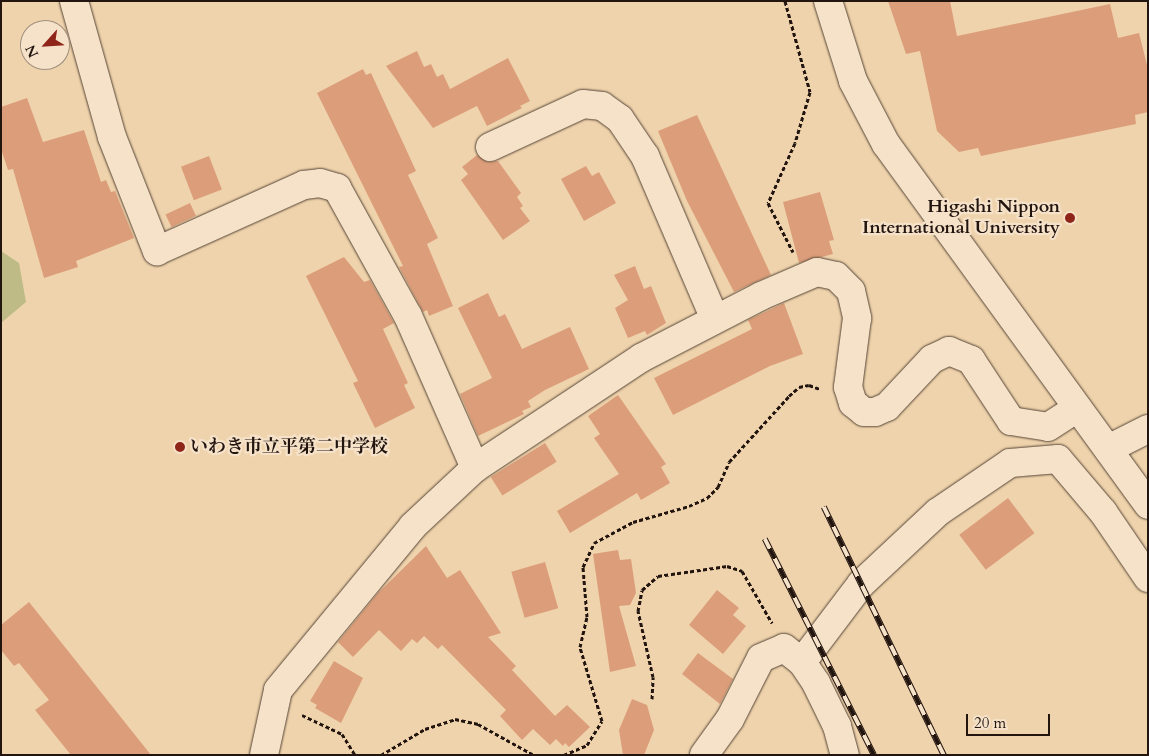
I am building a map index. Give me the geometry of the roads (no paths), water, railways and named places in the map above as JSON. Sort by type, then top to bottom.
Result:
[{"type":"street","points":[[74,1],[112,137],[157,250],[304,185],[320,183],[337,188],[408,316],[475,468]]},
{"type":"street","points":[[828,1],[853,81],[886,144],[1142,497],[1103,512]]},
{"type":"street","points":[[490,146],[583,104],[602,106],[620,119],[645,156],[715,320]]},
{"type":"street","points":[[264,755],[276,703],[284,683],[413,526],[475,468],[641,358],[715,320],[817,272],[836,276],[850,291],[857,318],[848,387],[853,403],[864,412],[875,412],[887,407],[932,359],[949,351],[971,360],[1011,421],[1048,427],[1077,408]]},
{"type":"street","points":[[1108,449],[1148,429]]},
{"type":"street","points":[[704,755],[730,720],[761,658],[793,655],[861,584],[938,512],[1010,463],[1058,459],[1103,512],[1148,578]]},
{"type":"street","points":[[793,655],[816,683],[837,726],[845,755]]},
{"type":"railway","points":[[824,507],[944,755]]},
{"type":"railway","points":[[765,539],[874,755]]},
{"type":"place","name":"Higashi Nippon International University","points":[[1070,218]]},
{"type":"place","name":"いわき市立平第二中学校","points":[[180,447]]}]
